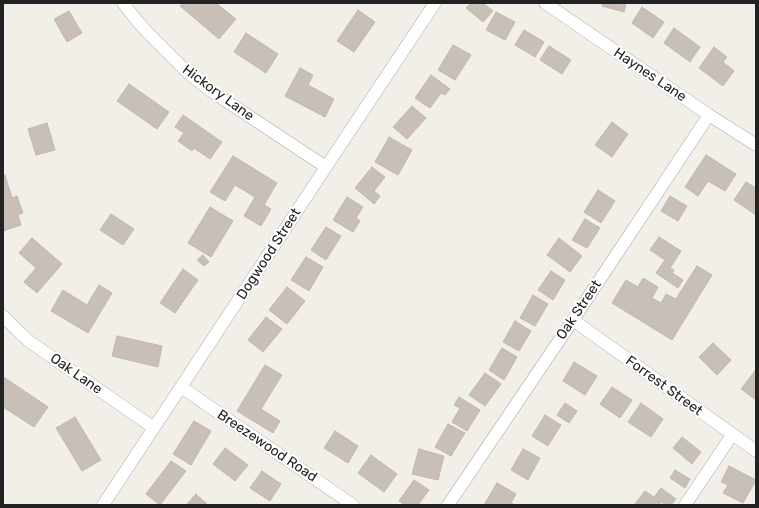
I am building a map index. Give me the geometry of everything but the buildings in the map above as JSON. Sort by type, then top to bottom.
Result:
[{"type":"street","name":"Hickory Lane","points":[[123,3],[148,33],[194,78],[211,92],[326,167]]},
{"type":"street","name":"Dogwood Street","points":[[105,504],[435,3]]},
{"type":"street","name":"Haynes Lane","points":[[545,3],[708,115],[756,145]]},
{"type":"street","name":"Oak Street","points":[[448,505],[573,320],[708,115]]},
{"type":"street","name":"Oak Lane","points":[[3,316],[30,342],[154,428]]},
{"type":"street","name":"Forrest Street","points":[[573,320],[756,451]]},
{"type":"street","name":"Breezewood Road","points":[[181,387],[353,505]]},
{"type":"street","points":[[686,505],[732,434]]}]
